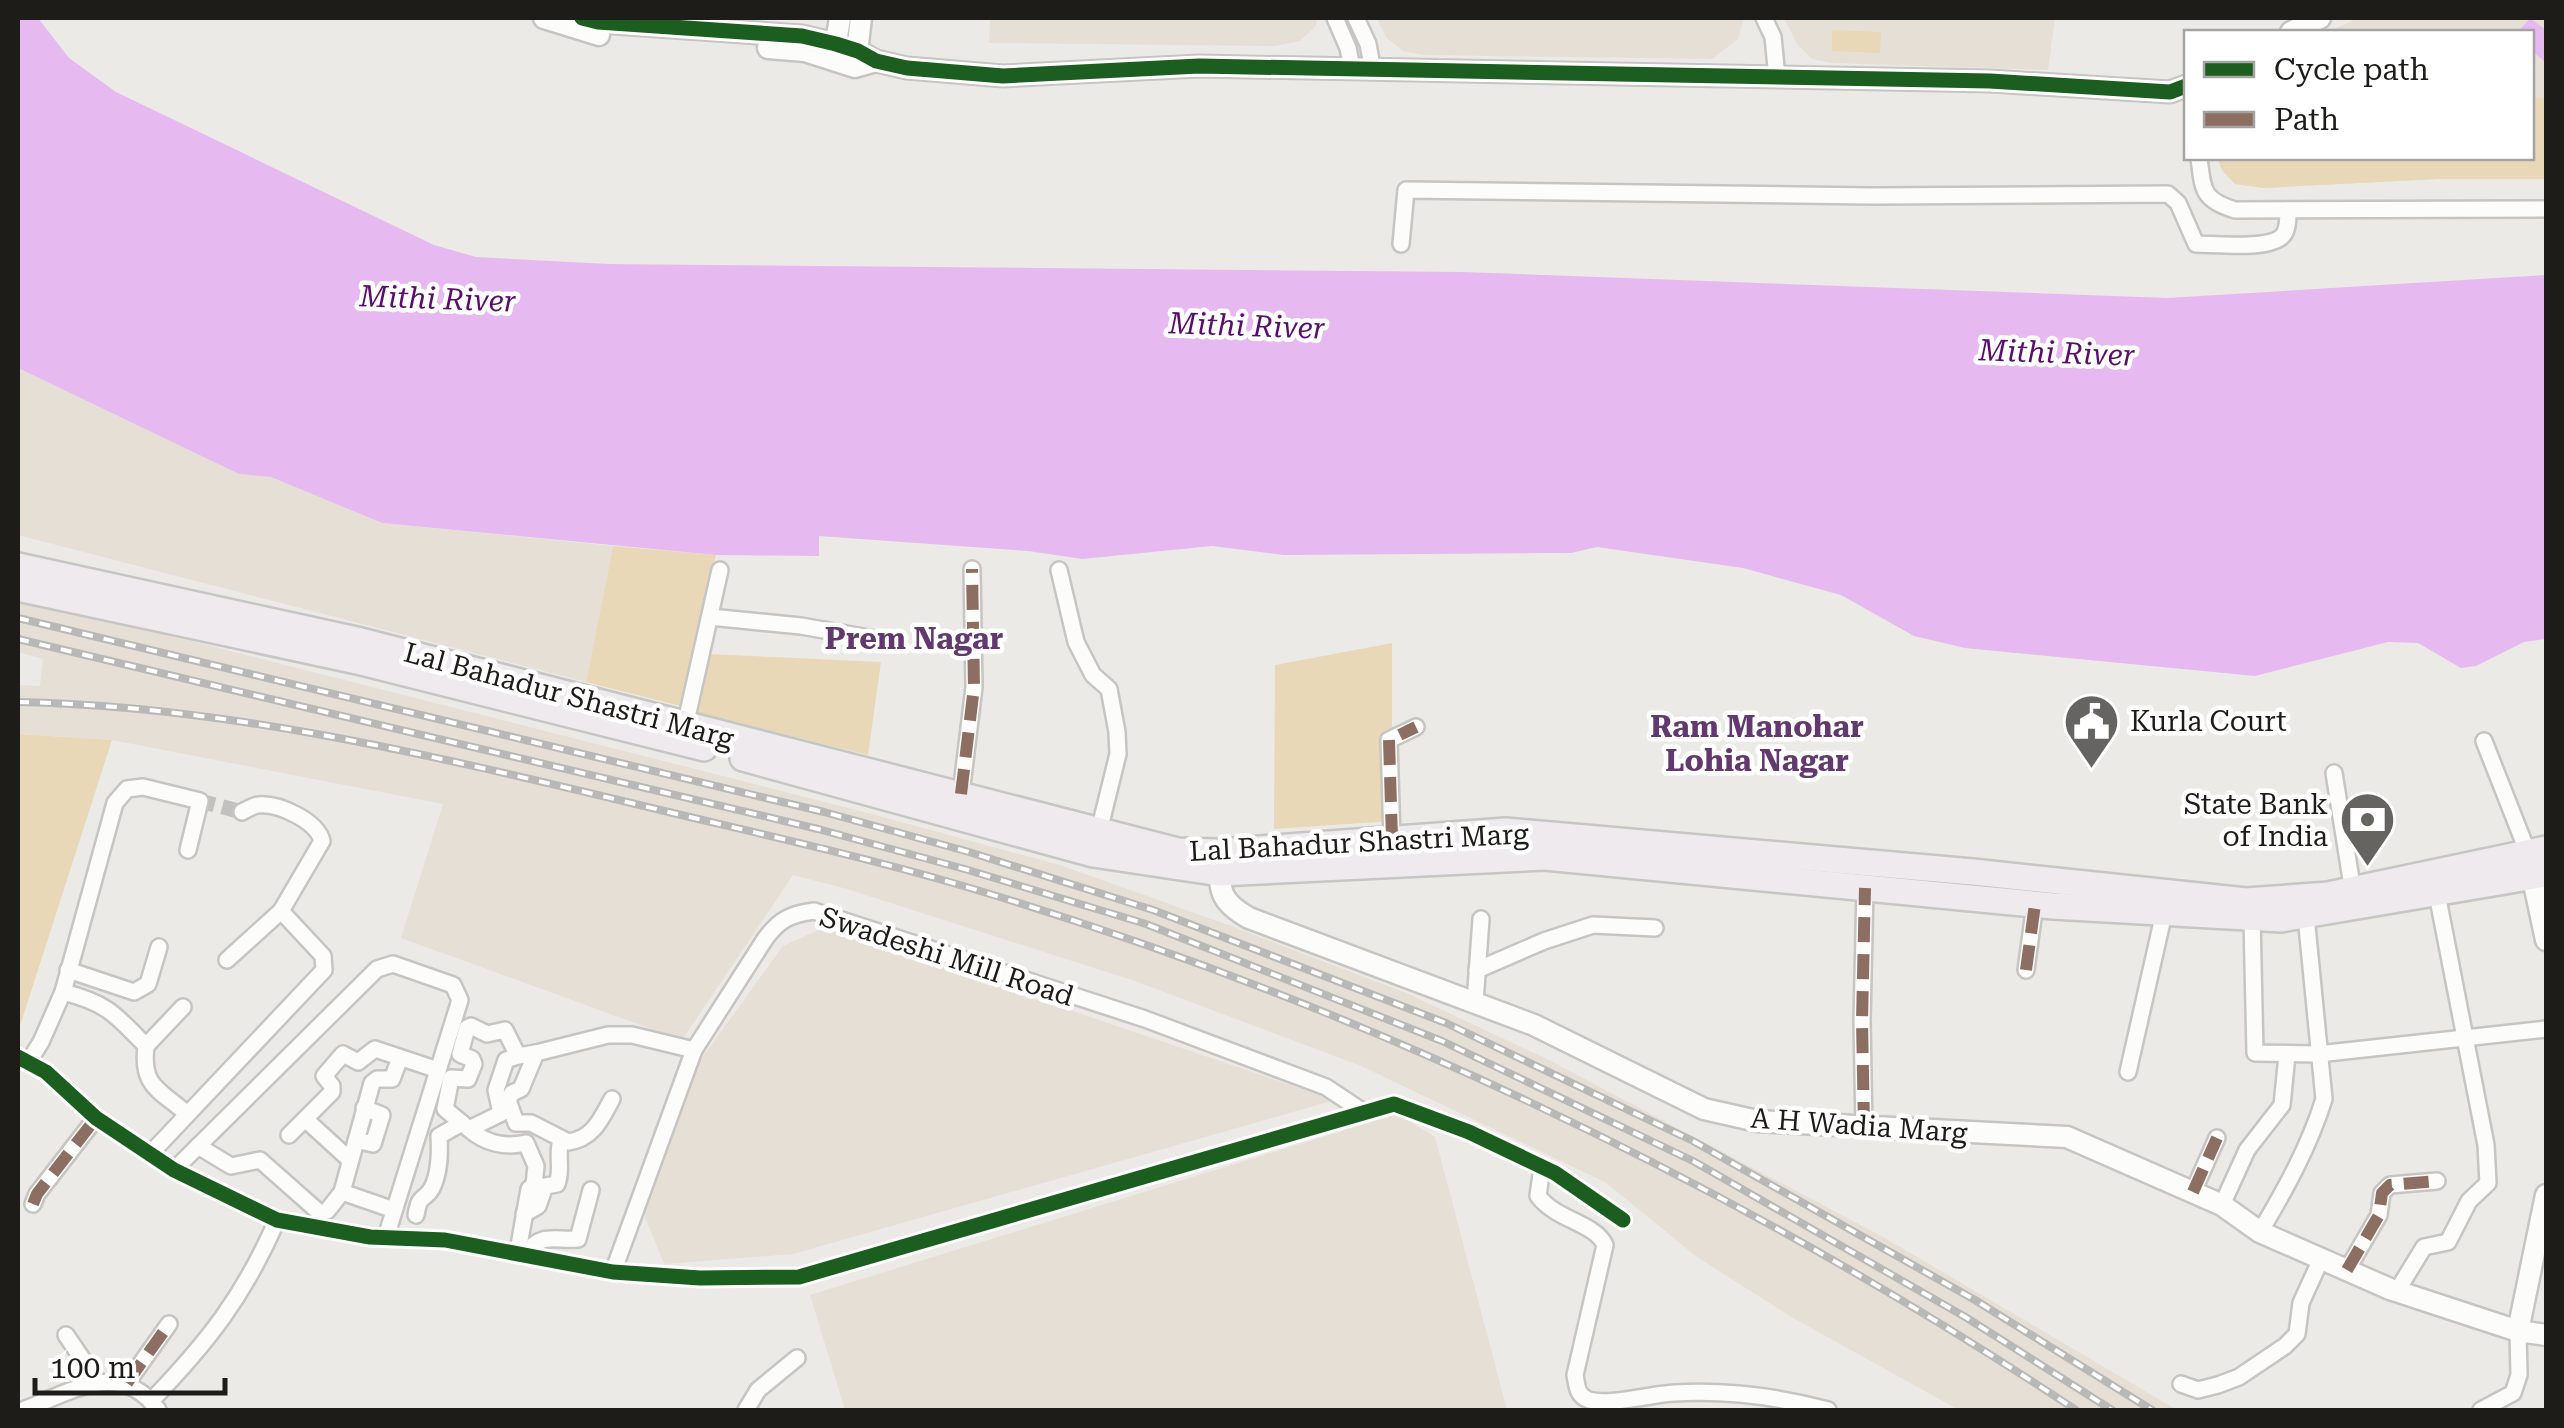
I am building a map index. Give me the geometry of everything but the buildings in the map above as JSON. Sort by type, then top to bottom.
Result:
[{"type":"main road","name":"Lal Bahadur Shastri Marg","points":[[18,566],[1096,842],[1178,859],[1220,862],[1545,857],[2246,901],[2437,894],[2538,863]]},
{"type":"main road","points":[[52,574],[70,601]]},
{"type":"main road","name":"Lal Bahadur Shastri Marg","points":[[18,588],[70,601],[359,651]]},
{"type":"main road","name":"Lal Bahadur Shastri Marg","points":[[640,723],[685,726],[769,756],[961,794],[1096,842]]},
{"type":"main road","name":"Lal Bahadur Shastri Marg","points":[[1220,862],[1392,839],[1506,831],[1864,875],[2035,904],[2252,919],[2306,916],[2354,899],[2538,863]]},
{"type":"street","points":[[544,18],[592,34],[834,52]]},
{"type":"street","points":[[582,18],[802,36],[834,52],[863,60],[1003,76],[1199,66],[1990,81],[2170,92],[2184,87]]},
{"type":"street","points":[[834,52],[840,18]]},
{"type":"street","points":[[861,18],[863,60]]},
{"type":"street","points":[[1335,18],[1363,69]]},
{"type":"street","points":[[1356,18],[1368,44],[1363,69]]},
{"type":"street","points":[[1764,18],[1773,37],[1776,77]]},
{"type":"street","points":[[2295,30],[2320,18]]},
{"type":"street","points":[[2199,160],[2203,190],[2214,204],[2235,210],[2546,209]]},
{"type":"street","points":[[1400,244],[1406,190],[2168,194],[2178,203],[2196,244],[2263,245],[2278,240],[2286,232],[2288,210]]},
{"type":"street","points":[[961,794],[974,687],[972,569]]},
{"type":"street","points":[[685,726],[720,570]]},
{"type":"street","points":[[1059,570],[1076,642],[1093,675],[1109,689],[1117,732],[1118,754],[1096,842]]},
{"type":"street","points":[[710,616],[876,639]]},
{"type":"street","points":[[1392,839],[1389,740],[1416,727]]},
{"type":"street","points":[[2484,742],[2538,863],[2546,940]]},
{"type":"street","points":[[2334,773],[2354,899]]},
{"type":"street","points":[[188,850],[200,801],[143,787],[127,789],[115,802],[63,992],[41,1042],[23,1059],[46,1072],[96,1118],[174,1170],[277,1220],[386,1237],[445,1240],[612,1272],[700,1278],[799,1277],[1394,1104],[1469,1132],[1542,1167],[1623,1220]]},
{"type":"street","points":[[227,960],[281,911],[322,841],[319,829],[310,820],[263,805],[242,812]]},
{"type":"street","name":"A H Wadia Marg","points":[[1220,862],[1226,904],[1249,918],[1534,1025],[1704,1109],[1757,1121],[2066,1137],[2222,1206],[2260,1232],[2396,1291],[2518,1331],[2546,1335]]},
{"type":"street","points":[[1864,875],[1864,1127]]},
{"type":"street","points":[[2396,1291],[2424,1247],[2448,1242],[2468,1201],[2488,1183],[2486,1145],[2437,894]]},
{"type":"street","points":[[2026,970],[2035,904]]},
{"type":"street","points":[[152,1152],[324,970],[323,956],[281,911]]},
{"type":"street","name":"Swadeshi Mill Road","points":[[612,1272],[694,1050],[777,924],[792,914],[814,911],[1144,1018],[1326,1087],[1365,1113]]},
{"type":"street","points":[[2128,1072],[2164,913]]},
{"type":"street","points":[[2260,1232],[2286,1187],[2324,1099],[2306,916]]},
{"type":"street","points":[[1474,1002],[1481,919]]},
{"type":"street","points":[[2252,919],[2255,1053],[2318,1054],[2546,1029]]},
{"type":"street","points":[[1477,970],[1593,925],[1655,928]]},
{"type":"street","points":[[68,970],[134,992],[148,984],[160,947]]},
{"type":"street","points":[[174,1170],[384,964],[393,964],[454,985],[460,1000],[386,1237]]},
{"type":"street","points":[[63,992],[95,1000],[146,1046]]},
{"type":"street","points":[[184,1008],[146,1046],[144,1066],[148,1079],[187,1114]]},
{"type":"street","points":[[518,1056],[505,1030],[487,1034],[471,1026],[467,1028],[460,1054],[474,1064],[468,1079],[451,1078],[444,1106],[483,1139],[505,1145],[526,1142]]},
{"type":"street","points":[[522,1252],[524,1214],[538,1206],[539,1186],[526,1142],[496,1090],[506,1060],[608,1035],[632,1035],[694,1050]]},
{"type":"street","points":[[289,1135],[332,1092],[324,1076],[341,1055],[358,1062],[374,1048],[438,1070]]},
{"type":"street","points":[[509,1115],[510,1096],[521,1089],[536,1053]]},
{"type":"street","points":[[2222,1206],[2248,1150],[2282,1105],[2287,1055]]},
{"type":"street","points":[[198,1146],[230,1166],[260,1160],[320,1213],[327,1211],[342,1192],[372,1083],[376,1079],[392,1079],[400,1058]]},
{"type":"street","points":[[416,1215],[420,1196],[432,1187],[440,1156],[439,1136],[509,1115],[568,1142],[585,1138],[595,1129],[612,1099]]},
{"type":"street","points":[[33,1204],[36,1194],[96,1118]]},
{"type":"street","points":[[305,1119],[350,1160]]},
{"type":"street","points":[[2192,1192],[2217,1138]]},
{"type":"street","points":[[539,1186],[558,1184],[561,1169],[557,1152],[561,1140]]},
{"type":"street","points":[[1542,1167],[1538,1196],[1548,1210],[1600,1234],[1605,1245],[1575,1375],[1577,1390],[1586,1399],[1735,1391],[1828,1410]]},
{"type":"street","points":[[2347,1270],[2379,1214],[2382,1192],[2400,1183],[2437,1181]]},
{"type":"street","points":[[522,1252],[534,1242],[552,1236],[578,1240],[591,1190]]},
{"type":"street","points":[[342,1192],[394,1210]]},
{"type":"street","points":[[2481,1410],[2514,1393],[2519,1374],[2518,1331],[2546,1195]]},
{"type":"street","points":[[24,1410],[98,1382],[127,1383],[155,1406],[238,1298],[277,1220]]},
{"type":"street","points":[[2181,1384],[2198,1390],[2240,1377],[2285,1346],[2296,1334],[2300,1302],[2320,1259]]},
{"type":"street","points":[[127,1383],[169,1324]]},
{"type":"street","points":[[66,1336],[98,1382]]},
{"type":"street","points":[[746,1410],[758,1390],[796,1358]]},
{"type":"shaded area","points":[[990,18],[1317,18],[1316,26],[1300,41],[1275,46],[989,43]]},
{"type":"shaded area","points":[[1377,18],[1744,18],[1738,39],[1712,59],[1425,55],[1403,51],[1386,37]]},
{"type":"shaded area","points":[[1784,18],[2055,18],[2048,70],[1832,63],[1812,59],[1797,44]]},
{"type":"shaded area","points":[[2358,18],[2546,18],[2546,179],[2437,179],[2264,188],[2235,184],[2218,160],[2534,160],[2534,30],[2332,30]]},
{"type":"shaded area","points":[[1832,30],[1881,32],[1880,53],[1832,51]]},
{"type":"shaded area","points":[[2534,97],[2546,98],[2546,179],[2437,179],[2264,188],[2235,184],[2218,160],[2534,160]]},
{"type":"shaded area","points":[[18,368],[239,474],[271,477],[382,523],[613,546],[586,682],[18,535]]},
{"type":"shaded area","points":[[613,546],[716,555],[684,707],[586,682]]},
{"type":"shaded area","points":[[18,597],[1060,865],[1231,926],[1406,993],[1549,1060],[1885,1238],[2177,1410],[1959,1410],[1793,1318],[1697,1257],[1605,1182],[1361,1066],[1135,981],[847,889],[793,875],[682,1040],[401,938],[443,804],[112,740],[18,734],[18,685],[40,686],[43,659],[18,652]]},
{"type":"shaded area","points":[[1392,643],[1392,821],[1274,829],[1275,665]]},
{"type":"shaded area","points":[[708,654],[881,662],[868,755],[696,713]]},
{"type":"shaded area","points":[[18,734],[112,740],[18,1032]]},
{"type":"shaded area","points":[[825,927],[1335,1100],[793,1254],[664,1264],[642,1209],[691,1073],[783,946]]},
{"type":"shaded area","points":[[1397,1114],[1435,1137],[1507,1410],[845,1410],[810,1295]]},
{"type":"water","name":"Mithi River","points":[[18,18],[38,18],[69,58],[116,92],[434,245],[476,257],[608,264],[1463,272],[2167,298],[2546,275],[2546,639],[2524,642],[2476,666],[2461,668],[2418,643],[2388,642],[2255,676],[1965,648],[1914,636],[1841,595],[1743,568],[1597,547],[1571,553],[1284,555],[1212,546],[1082,559],[1028,551],[819,536],[819,556],[716,555],[382,523],[271,477],[239,474],[18,368]]},
{"type":"water","points":[[2530,18],[2546,30],[2546,63],[2534,53],[2534,30],[2520,30]]},
{"type":"tunnel","points":[[200,801],[242,812]]},
{"type":"railway","points":[[18,618],[824,812],[969,852],[1153,910],[1446,1023],[1693,1141],[1975,1300],[2152,1410]]},
{"type":"railway","points":[[18,639],[818,829],[1146,924],[1442,1041],[1693,1161],[1967,1318],[2112,1410]]},
{"type":"railway","points":[[18,702],[173,713],[401,750],[877,862],[1108,932],[1397,1042],[1537,1106],[1812,1248],[2076,1410]]},
{"type":"marked path","points":[[961,794],[974,687],[972,569]]},
{"type":"marked path","points":[[1392,839],[1389,740],[1416,727]]},
{"type":"marked path","points":[[1864,1127],[1865,888]]},
{"type":"marked path","points":[[2026,970],[2035,904]]},
{"type":"marked path","points":[[33,1204],[96,1118]]},
{"type":"marked path","points":[[2193,1192],[2217,1138]]},
{"type":"marked path","points":[[2347,1270],[2379,1215],[2382,1193],[2390,1185],[2437,1181]]},
{"type":"marked path","points":[[127,1383],[169,1324]]},
{"type":"cycle path","points":[[582,18],[802,36],[907,68],[1003,76],[1199,66],[1990,81],[2170,92],[2184,87]]},
{"type":"cycle path","points":[[18,1057],[46,1072],[96,1118],[174,1170],[277,1220],[370,1237],[445,1240],[613,1272],[700,1278],[799,1277],[1394,1104],[1469,1132],[1555,1173],[1623,1220]]},
{"type":"place","name":"Kurla Court","points":[[2091,770]]},
{"type":"place","name":"State Bank of India","points":[[2367,869]]},
{"type":"district","name":"Prem Nagar","points":[[914,639]]},
{"type":"district","name":"Ram Manohar Lohia Nagar","points":[[1757,744]]}]
